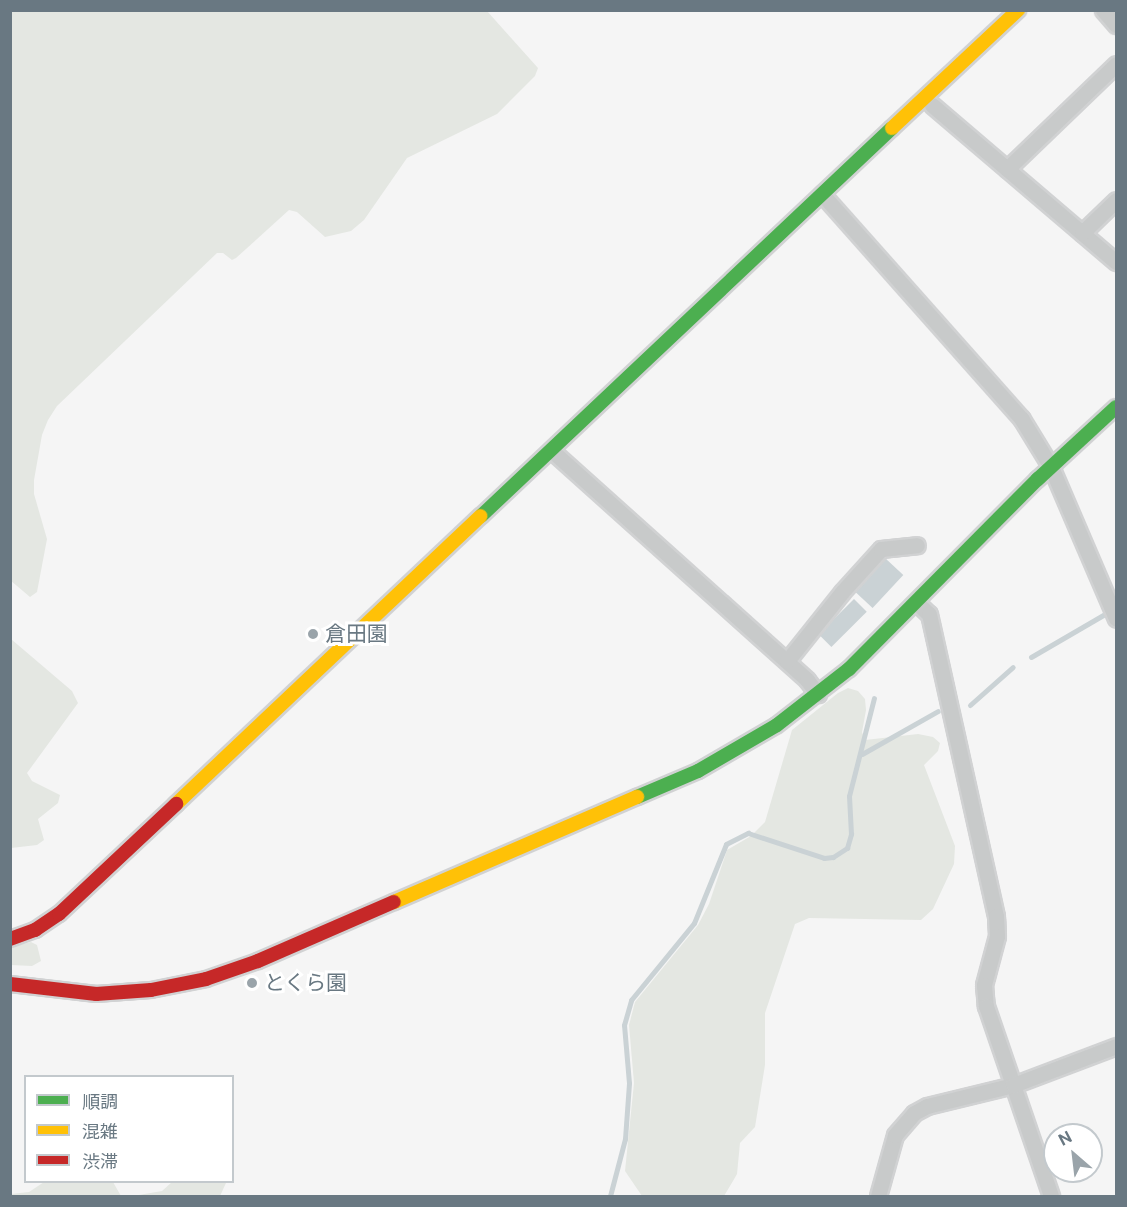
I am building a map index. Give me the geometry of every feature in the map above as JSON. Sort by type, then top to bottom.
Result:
[{"type":"street","points":[[10,939],[35,930],[59,914],[1018,10]]},
{"type":"street","points":[[1103,10],[1116,25]]},
{"type":"street","points":[[1006,168],[1116,64]]},
{"type":"street","points":[[932,105],[1116,262]]},
{"type":"street","points":[[822,194],[1007,400],[1051,467],[1116,619]]},
{"type":"street","points":[[1082,233],[1116,200]]},
{"type":"street","points":[[10,984],[68,992],[124,993],[179,986],[232,971],[670,784],[751,741],[818,694],[872,649],[1051,467],[1116,407]]},
{"type":"street","points":[[551,450],[787,662],[818,694]]},
{"type":"street","points":[[787,662],[842,592],[881,549],[916,545]]},
{"type":"street","points":[[917,603],[929,614],[996,916],[996,936],[986,975],[984,996],[1051,1197]]},
{"type":"street","points":[[878,1197],[895,1135],[914,1113],[927,1106],[1012,1084],[1116,1046]]},
{"type":"shaded area","points":[[10,11],[487,11],[538,68],[535,76],[497,114],[407,158],[364,220],[351,231],[325,237],[297,212],[289,210],[236,258],[232,260],[223,253],[217,253],[57,406],[42,435],[34,480],[34,494],[47,539],[37,592],[30,597],[10,580]]},
{"type":"shaded area","points":[[885,558],[903,575],[873,608],[854,591]]},
{"type":"shaded area","points":[[854,599],[867,612],[831,647],[819,634]]},
{"type":"shaded area","points":[[11,639],[72,691],[78,703],[27,773],[32,781],[60,795],[58,803],[38,819],[44,840],[37,845],[11,848]]},
{"type":"shaded area","points":[[848,688],[858,691],[865,699],[866,710],[862,732],[865,740],[918,734],[933,737],[940,743],[938,751],[924,765],[955,846],[954,864],[933,909],[921,920],[809,918],[795,924],[765,1013],[765,1065],[755,1127],[740,1143],[737,1174],[724,1196],[642,1196],[625,1171],[634,1083],[629,1025],[635,1002],[698,925],[709,904],[727,850],[751,836],[765,822],[792,730],[838,693]]},
{"type":"shaded area","points":[[31,942],[37,945],[41,961],[32,966],[11,965],[11,947]]},
{"type":"shaded area","points":[[42,1183],[114,1183],[121,1196],[11,1196],[11,1194],[29,1192]]},
{"type":"shaded area","points":[[171,1183],[226,1183],[220,1196],[133,1196],[162,1191]]},
{"type":"waterway","points":[[1031,657],[1105,614]]},
{"type":"waterway","points":[[970,705],[1013,667]]},
{"type":"waterway","points":[[610,1196],[625,1139],[629,1083],[624,1025],[631,1000],[694,923],[726,844],[748,833],[824,858],[833,857],[847,848],[851,834],[849,796],[874,698]]},
{"type":"waterway","points":[[862,754],[938,711]]},
{"type":"traffic: fast","points":[[481,516],[892,128]]},
{"type":"traffic: fast","points":[[637,797],[698,771],[777,725],[849,669],[1038,479],[1116,407]]},
{"type":"traffic: slow","points":[[892,128],[1018,10]]},
{"type":"traffic: slow","points":[[176,804],[481,516]]},
{"type":"traffic: slow","points":[[394,902],[637,797]]},
{"type":"traffic: jam","points":[[10,939],[35,930],[59,914],[176,804]]},
{"type":"traffic: jam","points":[[10,984],[96,994],[151,990],[206,979],[258,961],[394,902]]},
{"type":"place","name":"倉田園","points":[[313,634]]},
{"type":"place","name":"とくら園","points":[[252,983]]}]
